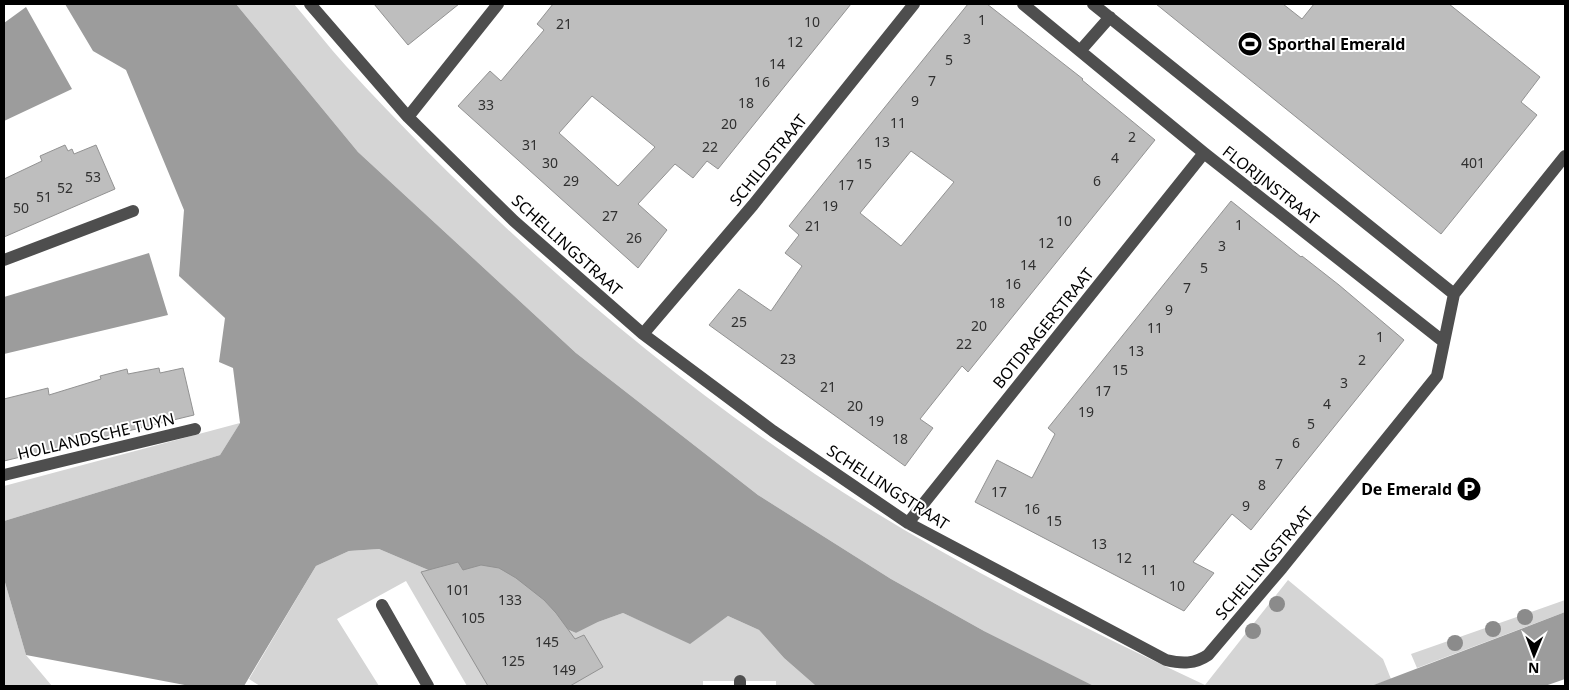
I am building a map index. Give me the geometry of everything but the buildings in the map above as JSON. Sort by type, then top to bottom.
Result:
[{"type":"street","name":"SCHELLINGSTRAAT","points":[[310,4],[408,117],[514,220],[643,334],[773,431],[908,523],[1166,660],[1178,663],[1200,661],[1208,655],[1282,568],[1437,376],[1454,294]]},
{"type":"street","points":[[408,117],[498,4]]},
{"type":"street","name":"SCHILDSTRAAT","points":[[643,334],[753,205],[914,4]]},
{"type":"street","name":"FLORIJNSTRAAT","points":[[1023,4],[1204,153],[1444,342]]},
{"type":"street","name":"FLORIJNSTRAAT","points":[[1093,4],[1454,294]]},
{"type":"street","points":[[1080,51],[1110,17]]},
{"type":"street","name":"BOTDRAGERSTRAAT","points":[[908,523],[1204,153]]},
{"type":"street","points":[[1454,294],[1565,156]]},
{"type":"street","points":[[4,260],[133,211]]},
{"type":"street","name":"HOLLANDSCHE TUYN","points":[[4,475],[196,429]]},
{"type":"street","points":[[382,604],[428,686]]},
{"type":"shaded area","points":[[65,4],[236,4],[358,152],[576,353],[758,495],[891,579],[984,631],[1094,686],[816,686],[784,658],[759,630],[728,616],[690,644],[623,613],[598,622],[576,633],[379,549],[349,551],[316,566],[244,686],[190,686],[26,655],[4,579],[4,521],[220,455],[240,423],[233,368],[219,362],[225,318],[179,276],[184,210],[126,70],[93,51]]},
{"type":"shaded area","points":[[236,4],[294,4],[346,66],[399,123],[510,232],[568,284],[688,383],[815,474],[909,533],[1006,587],[1205,685],[1288,580],[1383,659],[1391,679],[1371,686],[1094,686],[984,631],[891,579],[758,495],[576,353],[358,152]]},
{"type":"shaded area","points":[[26,7],[72,89],[4,121],[4,23]]},
{"type":"shaded area","points":[[149,253],[168,315],[4,354],[4,297]]},
{"type":"shaded area","points":[[240,423],[220,455],[4,521],[4,486]]},
{"type":"shaded area","points":[[379,549],[576,633],[598,622],[623,613],[690,643],[728,616],[759,630],[784,658],[816,686],[776,686],[776,681],[703,681],[703,686],[467,686],[406,581],[337,619],[379,686],[260,686],[249,679],[316,566],[349,551]]},
{"type":"shaded area","points":[[4,579],[26,655],[52,686],[4,686]]},
{"type":"shaded area","points":[[1565,600],[1565,612],[1417,668],[1411,654]]},
{"type":"shaded area","points":[[1565,612],[1565,679],[1545,686],[1371,686]]},
{"type":"place","name":"Sporthal Emerald","points":[[1250,44]]},
{"type":"place","name":"De Emerald","points":[[1469,489]]}]
